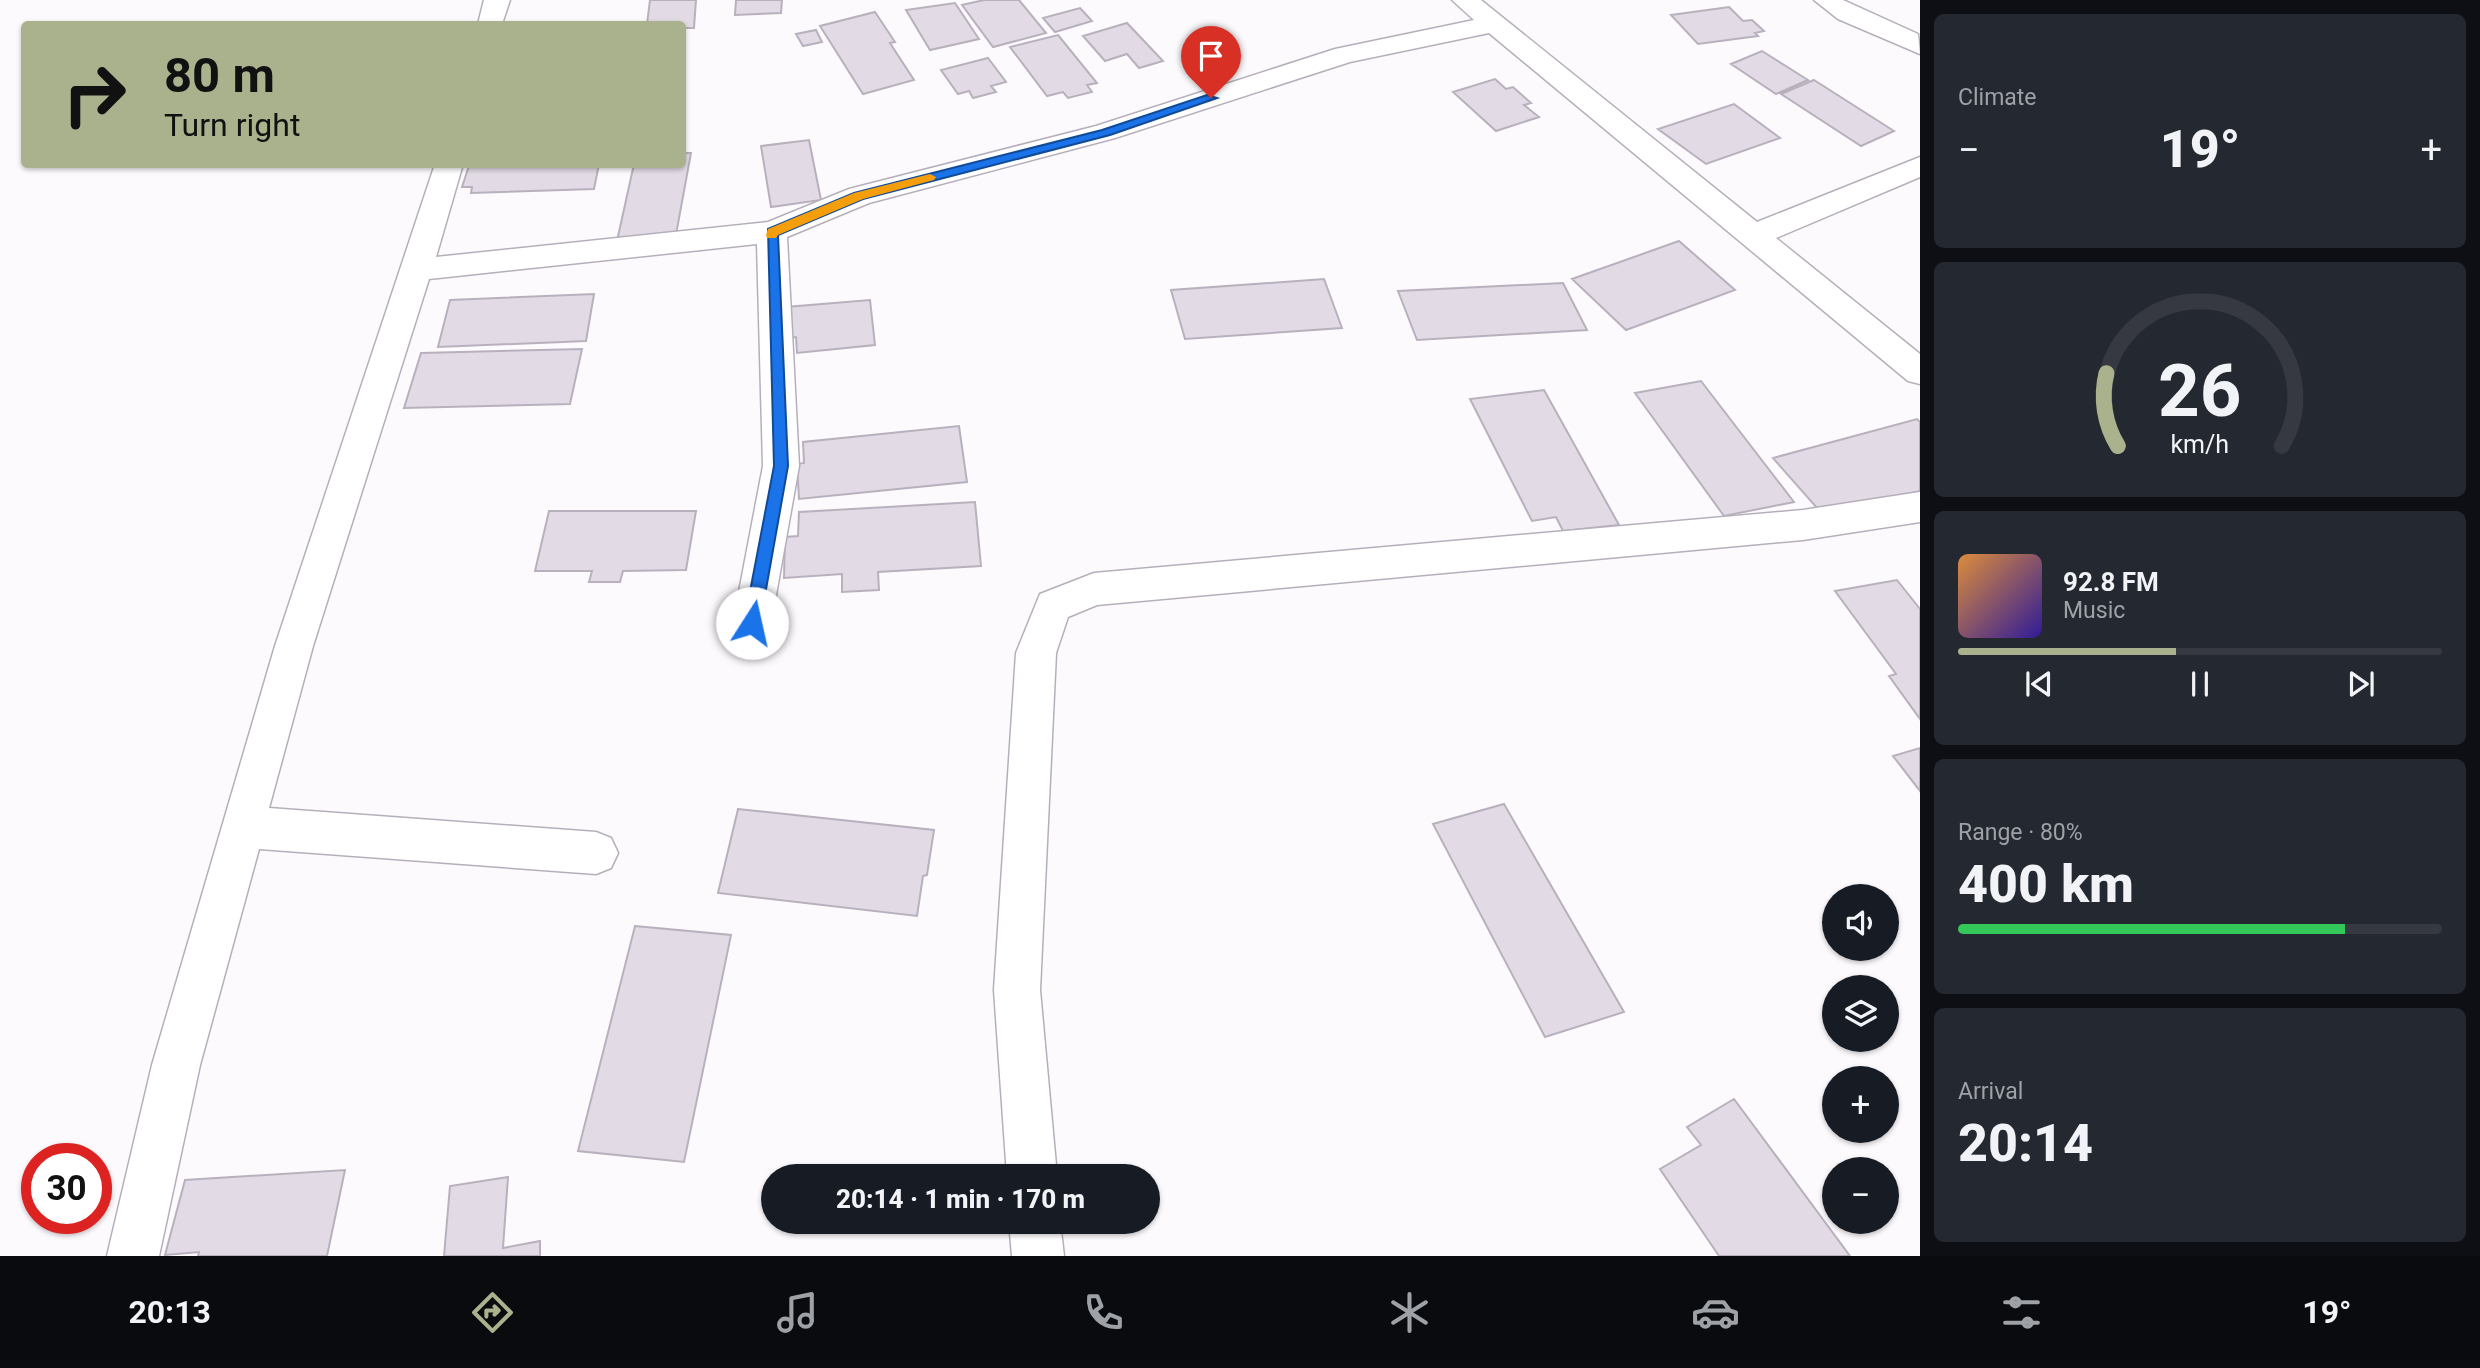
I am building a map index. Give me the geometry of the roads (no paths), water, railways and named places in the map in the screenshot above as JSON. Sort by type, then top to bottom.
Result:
[{"type":"street","points":[[491,21],[497,0]]},
{"type":"street","points":[[1465,0],[1920,372]]},
{"type":"street","points":[[1827,0],[1843,12],[1901,34],[1920,46]]},
{"type":"street","points":[[417,270],[772,232],[859,196],[1105,132],[1344,55],[1494,24]]},
{"type":"street","points":[[1754,235],[1920,166]]},
{"type":"street","points":[[133,1256],[176,1065],[294,646],[448,168]]},
{"type":"street","points":[[752,623],[781,466],[772,232]]},
{"type":"street","points":[[1031,1164],[1017,990],[1036,653],[1053,606],[1094,589],[1803,525],[1920,507]]},
{"type":"street","points":[[243,827],[596,853]]},
{"type":"street","points":[[1036,1234],[1038,1256]]}]
